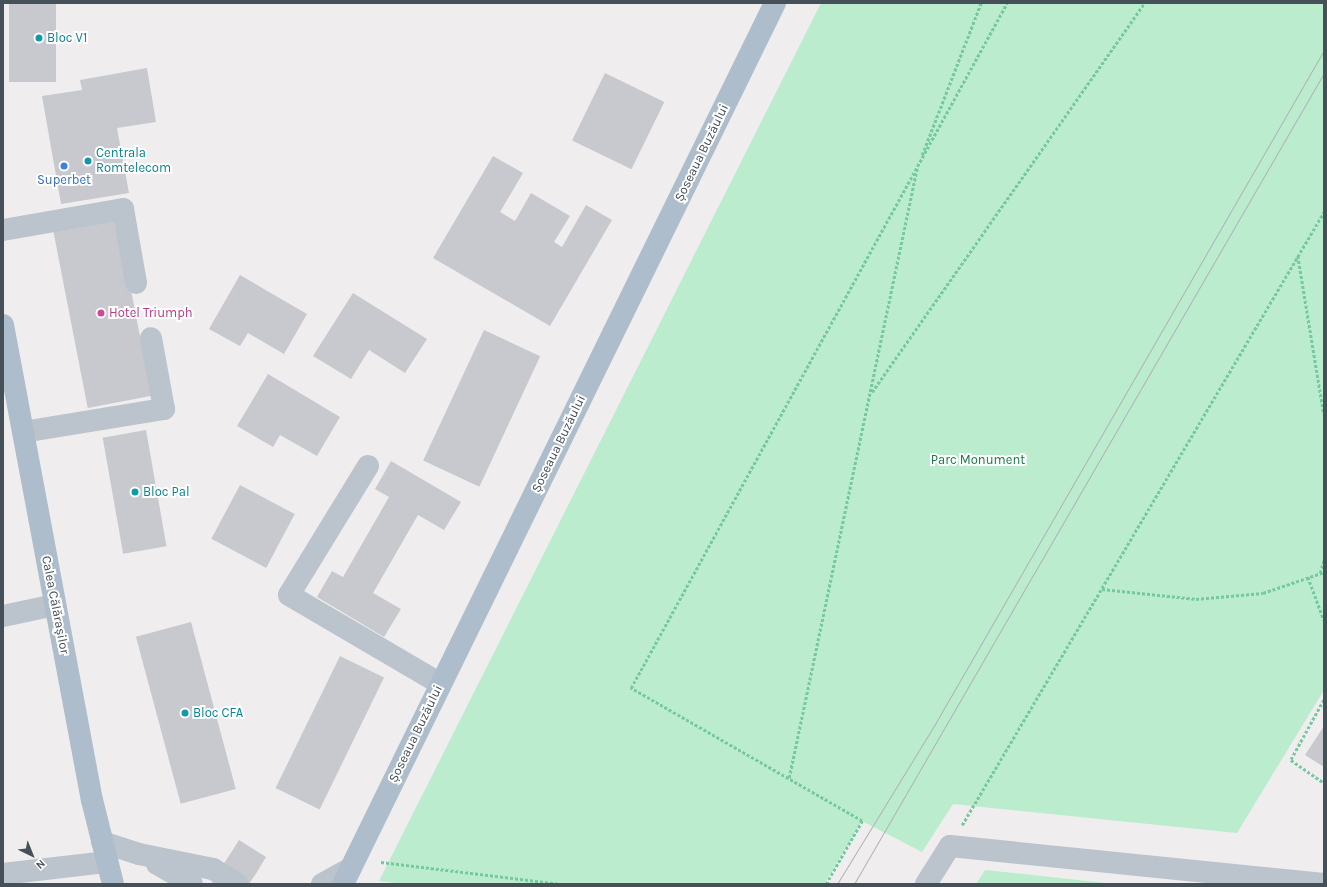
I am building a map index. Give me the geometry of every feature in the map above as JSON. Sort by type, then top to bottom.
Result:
[{"type":"main road","name":"Șoseaua Buzăului","points":[[347,876],[775,3]]},
{"type":"main road","name":"Calea Călărașilor","points":[[3,325],[55,605],[105,852],[113,884]]},
{"type":"street","points":[[3,230],[123,209],[136,283]]},
{"type":"street","points":[[23,432],[164,409],[151,338]]},
{"type":"street","points":[[368,466],[289,595],[441,684]]},
{"type":"street","points":[[3,616],[55,605]]},
{"type":"street","points":[[926,884],[950,846],[1324,884]]},
{"type":"street","points":[[3,874],[105,852],[139,854],[213,869],[238,884]]},
{"type":"street","points":[[139,854],[182,881]]},
{"type":"street","points":[[322,884],[347,876]]},
{"type":"path","points":[[789,778],[918,165],[981,3]]},
{"type":"path","points":[[826,884],[862,821],[631,688],[1007,3]]},
{"type":"path","points":[[871,394],[1144,3]]},
{"type":"path","points":[[950,846],[1324,212]]},
{"type":"path","points":[[1298,255],[1324,414]]},
{"type":"path","points":[[1320,574],[1324,560]]},
{"type":"path","points":[[1102,589],[1196,599],[1263,593],[1324,572]]},
{"type":"path","points":[[1308,578],[1324,620]]},
{"type":"path","points":[[1324,700],[1291,760],[1324,783]]},
{"type":"path","points":[[381,862],[561,884]]},
{"type":"green space","name":"Parc Monument","points":[[821,3],[1324,3],[1324,690],[1237,833],[953,804],[922,852],[862,821],[824,884],[404,884],[379,881]]},
{"type":"green space","points":[[985,870],[1115,884],[976,884]]},
{"type":"building","name":"Bloc V1","points":[[9,3],[56,3],[56,82],[9,82]]},
{"type":"building","name":"Centrala Romtelecom","points":[[147,68],[156,122],[117,128],[129,193],[61,204],[42,96],[82,90],[80,80]]},
{"type":"building","points":[[605,73],[664,102],[631,169],[572,140]]},
{"type":"building","points":[[493,156],[523,173],[500,212],[515,221],[531,193],[570,216],[554,242],[562,247],[586,205],[612,220],[550,326],[433,258]]},
{"type":"building","name":"Hotel Triumph","points":[[117,218],[152,396],[88,408],[53,230]]},
{"type":"building","points":[[240,275],[307,314],[284,354],[248,333],[240,346],[209,329]]},
{"type":"building","points":[[353,293],[427,339],[405,373],[369,350],[351,379],[313,356]]},
{"type":"building","points":[[484,330],[540,356],[479,487],[423,461]]},
{"type":"building","points":[[268,374],[340,417],[317,456],[280,435],[273,447],[237,426]]},
{"type":"building","name":"Bloc Pal","points":[[146,430],[166,546],[123,554],[103,438]]},
{"type":"building","points":[[391,461],[461,502],[444,530],[418,515],[373,593],[401,609],[384,637],[317,597],[332,571],[343,577],[389,497],[375,489]]},
{"type":"building","points":[[240,485],[295,514],[266,568],[211,539]]},
{"type":"building","name":"Bloc CFA","points":[[191,622],[236,789],[181,804],[136,637]]},
{"type":"building","points":[[340,656],[384,677],[320,810],[276,788]]},
{"type":"building","points":[[1324,726],[1324,767],[1305,755]]},
{"type":"building","points":[[239,840],[266,857],[257,872],[249,884],[211,884]]},
{"type":"tram line","points":[[837,884],[935,724],[1324,50]]},
{"type":"tram line","points":[[854,884],[1324,73]]},
{"type":"place","name":"Bloc V1","points":[[39,38]]},
{"type":"place","name":"Centrala Romtelecom","points":[[88,161]]},
{"type":"place","name":"Superbet","points":[[64,166]]},
{"type":"place","name":"Hotel Triumph","points":[[101,313]]},
{"type":"place","name":"Bloc Pal","points":[[135,492]]},
{"type":"place","name":"Bloc CFA","points":[[185,713]]}]
